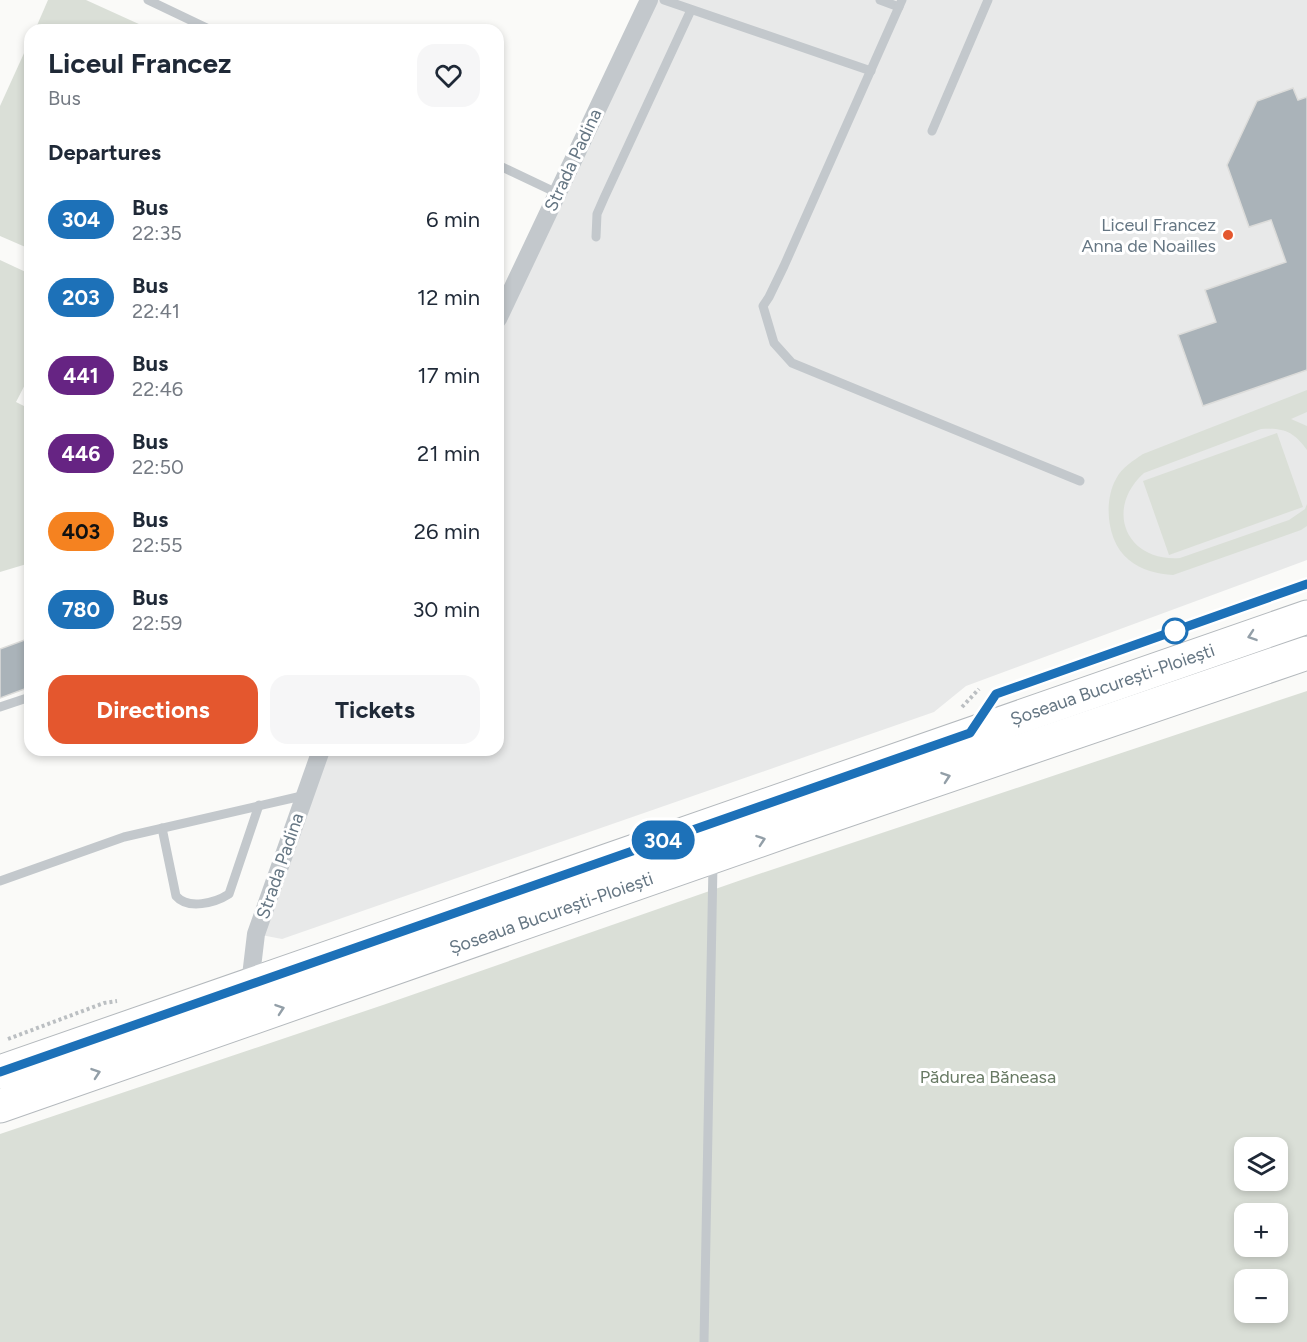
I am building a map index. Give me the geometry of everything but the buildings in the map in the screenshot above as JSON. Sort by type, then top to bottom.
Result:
[{"type":"highway","name":"Șoseaua București-Ploiești","points":[[0,1072],[250,984],[965,721],[1307,617]]},
{"type":"highway","name":"Șoseaua București-Ploiești","points":[[0,1106],[1307,653]]},
{"type":"street","name":"Strada Padina","points":[[504,306],[649,0]]},
{"type":"street","name":"Strada Padina","points":[[250,984],[256,934],[319,756]]},
{"type":"lane","points":[[148,0],[199,24]]},
{"type":"lane","points":[[664,0],[871,71]]},
{"type":"lane","points":[[880,0],[901,3],[770,297],[763,306],[774,344],[792,363],[1080,481]]},
{"type":"lane","points":[[932,131],[988,0]]},
{"type":"lane","points":[[596,237],[597,214],[691,10]]},
{"type":"lane","points":[[504,168],[557,194]]},
{"type":"lane","points":[[965,721],[996,694],[1307,584]]},
{"type":"lane","points":[[0,707],[24,699]]},
{"type":"lane","points":[[0,881],[124,837],[306,795]]},
{"type":"lane","points":[[162,828],[176,896],[186,903],[217,902],[229,894],[259,805]]},
{"type":"lane","points":[[704,1342],[713,857]]},
{"type":"path","points":[[965,721],[980,688]]},
{"type":"path","points":[[0,1045],[14,1036],[104,1003],[123,1000]]},
{"type":"shaded area","points":[[649,0],[1307,0],[1307,560],[966,686],[934,712],[282,939],[256,934],[319,756],[504,756],[504,306]]},
{"type":"green space","points":[[48,0],[86,0],[139,24],[38,24]]},
{"type":"green space","points":[[24,53],[24,246],[0,236],[0,106]]},
{"type":"green space","points":[[0,260],[24,271],[24,387],[16,402],[24,406],[24,565],[0,572]]},
{"type":"green space","points":[[1307,390],[1307,412],[1291,419],[1307,426],[1307,450],[1287,432],[1261,429],[1144,473],[1132,487],[1125,502],[1124,517],[1127,530],[1134,542],[1146,551],[1161,557],[1180,558],[1289,520],[1305,509],[1307,504],[1307,526],[1173,575],[1144,569],[1122,553],[1109,522],[1109,499],[1121,471],[1143,454]]},
{"type":"green space","points":[[1277,433],[1303,507],[1169,555],[1143,481]]},
{"type":"green space","name":"Pădurea Băneasa","points":[[1307,691],[1307,1342],[0,1342],[0,1134],[383,1005],[744,879]]},
{"type":"bus line","name":"304","points":[[0,1072],[970,733],[996,694],[1307,584]]},
{"type":"place","name":"Liceul Francez Anna de Noailles","points":[[1228,235]]}]
